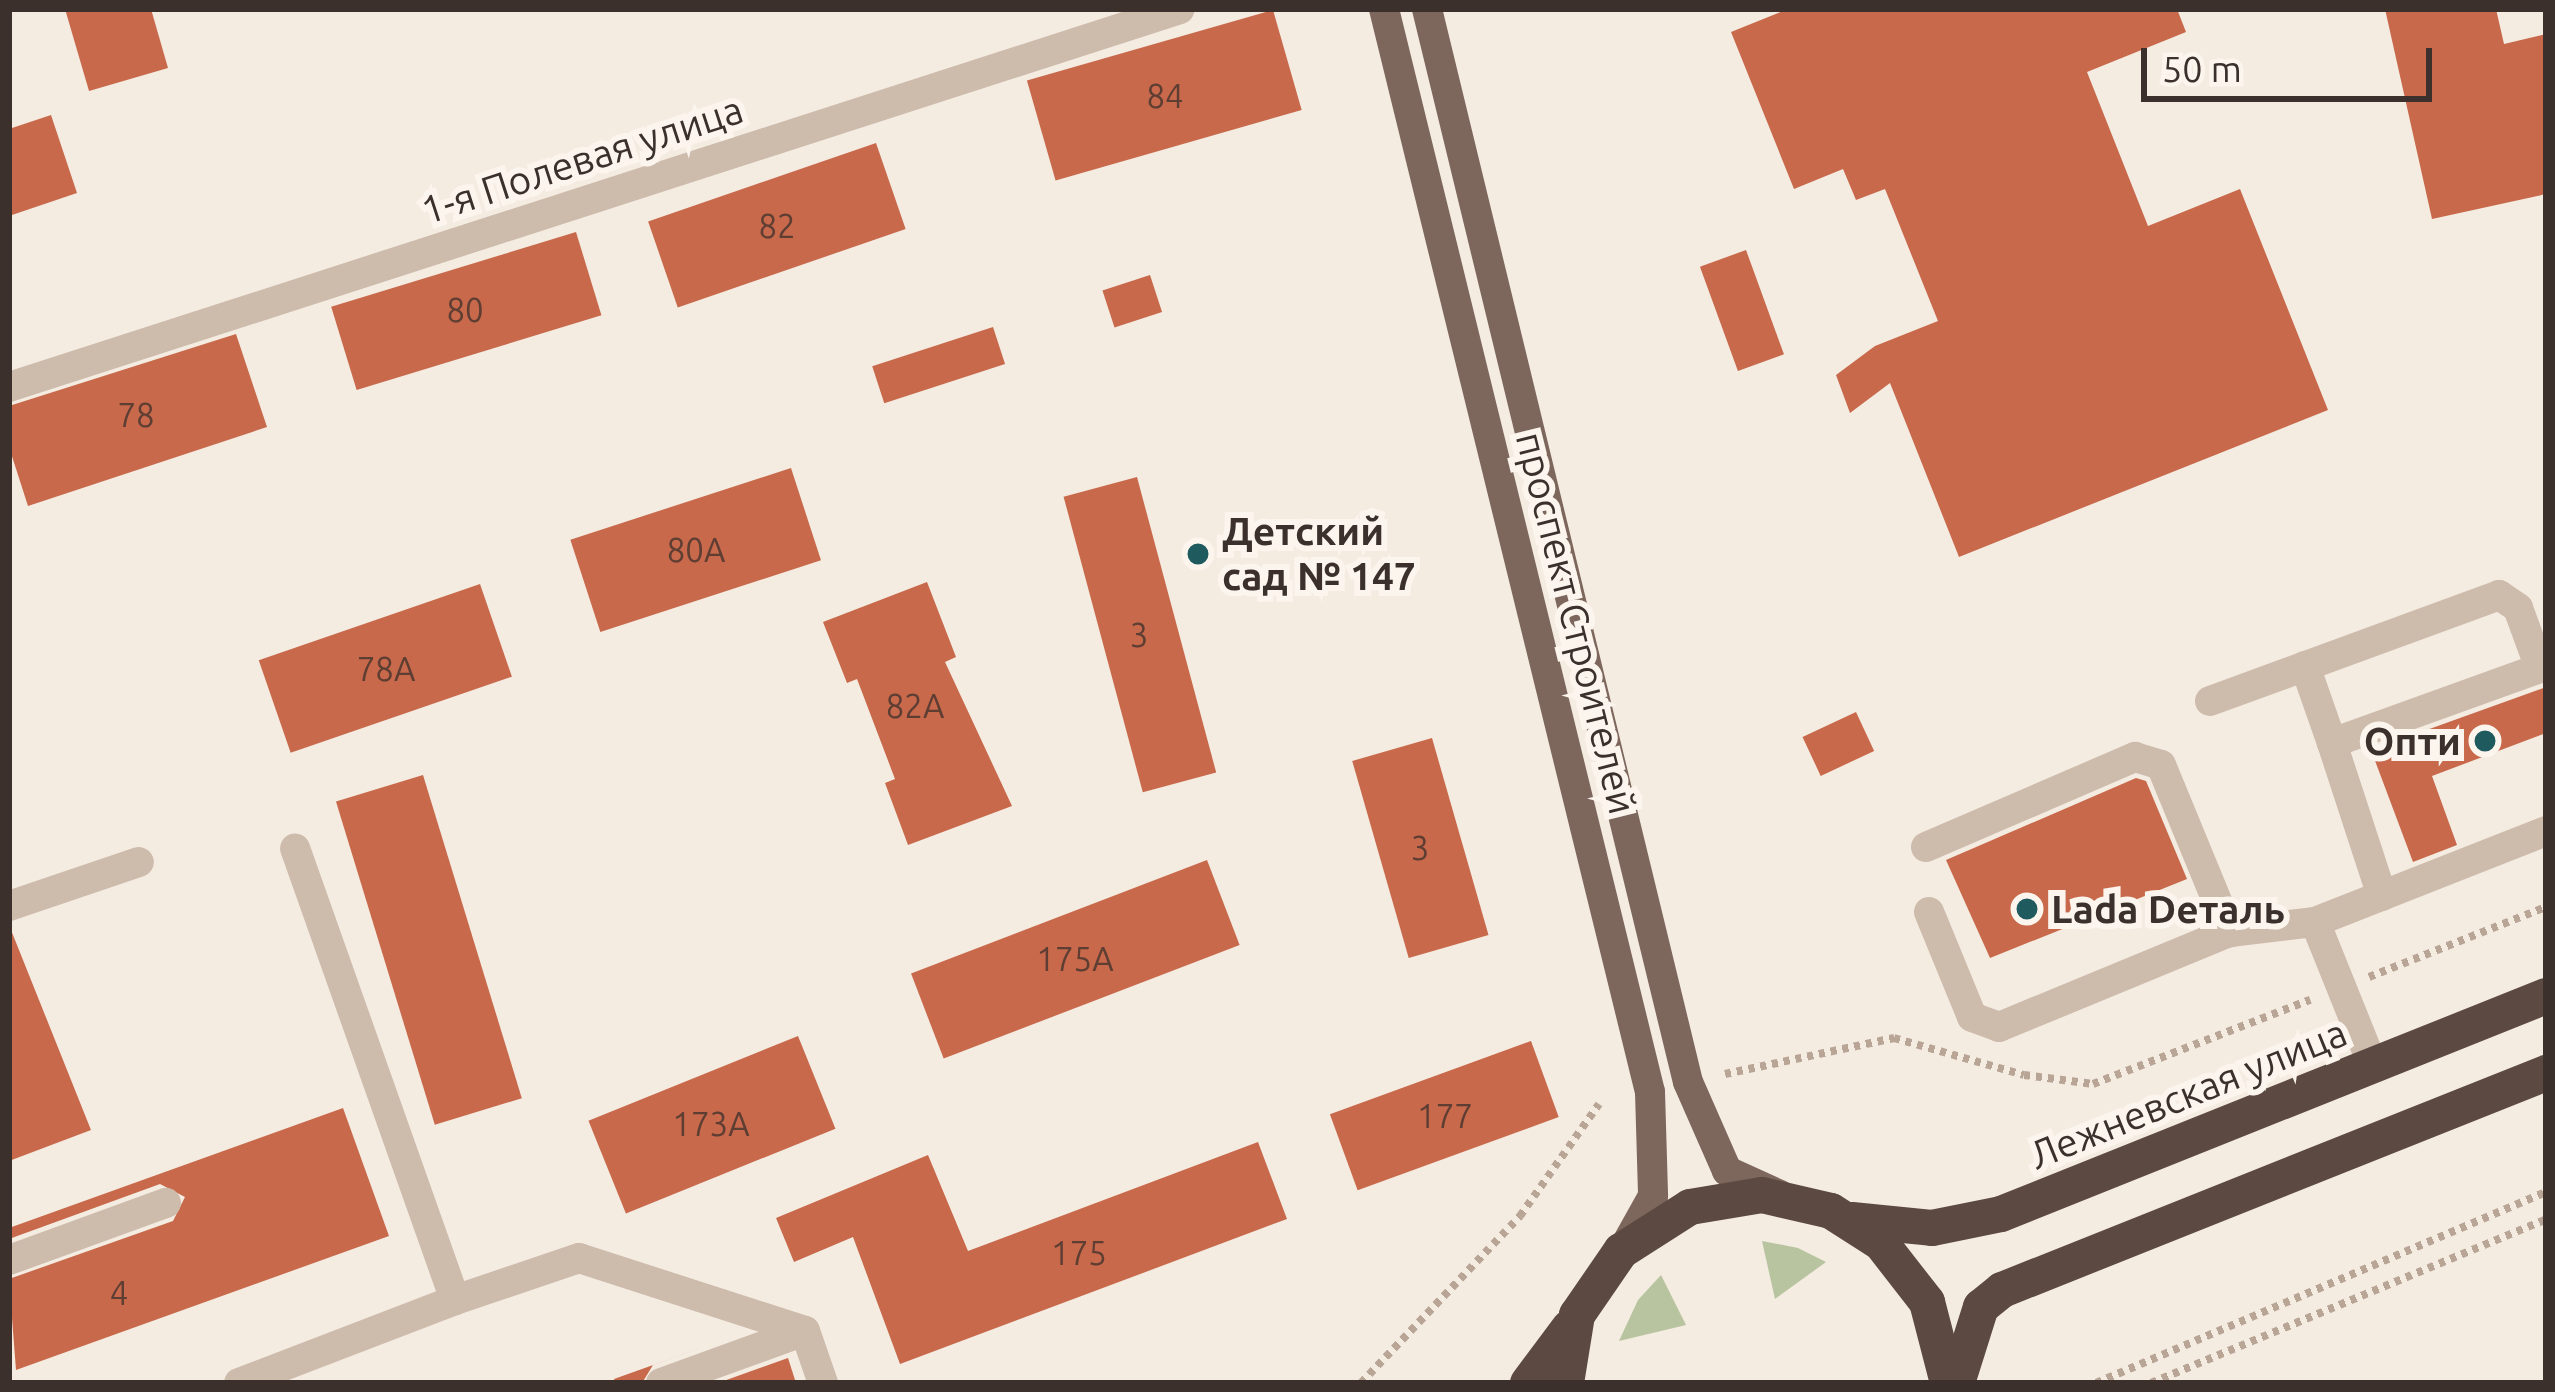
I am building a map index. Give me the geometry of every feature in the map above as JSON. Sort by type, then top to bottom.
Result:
[{"type":"highway","name":"Лежневская улица","points":[[1852,1220],[1932,1228],[2001,1214],[2546,996]]},
{"type":"highway","points":[[1952,1383],[1981,1307],[2002,1290],[2546,1072]]},
{"type":"highway","points":[[1528,1383],[1621,1250],[1690,1208],[1786,1198],[1852,1220],[1882,1243],[1927,1303],[1952,1383]]},
{"type":"highway","points":[[1566,1383],[1577,1315]]},
{"type":"main road","name":"проспект Строителей","points":[[1384,9],[1650,1092],[1653,1196],[1621,1250]]},
{"type":"main road","name":"проспект Строителей","points":[[1427,9],[1688,1082],[1726,1171],[1786,1198]]},
{"type":"street","name":"1-я Полевая улица","points":[[9,387],[1180,9]]},
{"type":"street","points":[[2210,701],[2499,595],[2518,608],[2543,667],[2332,742]]},
{"type":"street","points":[[2306,666],[2382,896]]},
{"type":"street","points":[[1926,848],[2135,757],[2161,765],[2230,932]]},
{"type":"street","points":[[1929,912],[1972,1017],[1999,1027],[2230,932],[2315,922],[2546,831]]},
{"type":"street","points":[[295,849],[455,1300]]},
{"type":"street","points":[[9,906],[139,862]]},
{"type":"street","points":[[2315,922],[2373,1066]]},
{"type":"street","points":[[9,1260],[166,1204]]},
{"type":"street","points":[[239,1383],[579,1258],[806,1331]]},
{"type":"street","points":[[661,1383],[806,1331]]},
{"type":"street","points":[[806,1331],[823,1383]]},
{"type":"path","points":[[1725,1074],[1894,1038],[2024,1075],[2066,1077]]},
{"type":"path","points":[[1360,1383],[1520,1216],[1599,1104]]},
{"type":"path","points":[[2096,1383],[2546,1192]]},
{"type":"path","points":[[2152,1383],[2546,1219]]},
{"type":"green space","points":[[1762,1241],[1798,1248],[1826,1262],[1775,1299]]},
{"type":"green space","points":[[1661,1275],[1686,1325],[1619,1341],[1638,1300]]},
{"type":"building","points":[[65,9],[151,9],[168,68],[89,91]]},
{"type":"building","points":[[1788,9],[2177,9],[2186,32],[2087,72],[2148,226],[2240,189],[2328,410],[1959,557],[1890,383],[1850,413],[1836,375],[1875,346],[1938,321],[1885,189],[1856,200],[1843,169],[1794,189],[1731,32]]},
{"type":"building","points":[[2385,9],[2496,9],[2504,44],[2546,34],[2546,194],[2432,219]]},
{"type":"building","points":[[1273,10],[1302,110],[1056,181],[1027,81]]},
{"type":"building","points":[[51,115],[77,193],[9,216],[9,129]]},
{"type":"building","points":[[876,143],[906,229],[678,308],[648,221]]},
{"type":"building","points":[[576,232],[601,315],[357,390],[331,307]]},
{"type":"building","points":[[1746,250],[1784,354],[1738,371],[1700,267]]},
{"type":"building","points":[[1150,275],[1162,312],[1114,328],[1102,290]]},
{"type":"building","points":[[993,327],[1005,364],[884,403],[872,366]]},
{"type":"building","points":[[236,334],[267,427],[28,506],[9,447],[9,406]]},
{"type":"building","points":[[791,468],[821,560],[600,632],[570,540]]},
{"type":"building","points":[[1137,477],[1216,773],[1143,792],[1064,497]]},
{"type":"building","points":[[927,582],[956,657],[945,662],[1012,806],[908,845],[885,783],[895,779],[857,679],[847,683],[823,622]]},
{"type":"building","points":[[480,584],[512,677],[291,753],[259,660]]},
{"type":"building","points":[[2546,687],[2546,733],[2432,776],[2457,845],[2413,862],[2371,750]]},
{"type":"building","points":[[1856,712],[1874,751],[1821,776],[1803,737]]},
{"type":"building","points":[[1432,738],[1489,935],[1409,958],[1352,761]]},
{"type":"building","points":[[423,775],[522,1098],[435,1125],[336,802]]},
{"type":"building","points":[[2136,778],[2146,781],[2187,879],[1990,958],[1946,860]]},
{"type":"building","points":[[1207,860],[1240,945],[944,1059],[911,974]]},
{"type":"building","points":[[9,925],[91,1130],[9,1161]]},
{"type":"building","points":[[798,1036],[835,1129],[626,1213],[588,1121]]},
{"type":"building","points":[[1531,1041],[1559,1117],[1358,1190],[1330,1114]]},
{"type":"building","points":[[343,1108],[389,1236],[16,1370],[9,1279],[173,1221],[185,1197],[160,1184],[9,1239],[9,1228]]},
{"type":"building","points":[[1258,1142],[1287,1219],[900,1364],[853,1237],[794,1262],[776,1218],[928,1155],[968,1251]]},
{"type":"building","points":[[788,1358],[796,1383],[718,1383]]},
{"type":"building","points":[[653,1365],[642,1383],[615,1383],[614,1379]]},
{"type":"place","name":"Детский сад № 147","points":[[1198,554]]},
{"type":"place","name":"Опти","points":[[2485,741]]},
{"type":"place","name":"Lada Dеталь","points":[[2027,909]]}]
